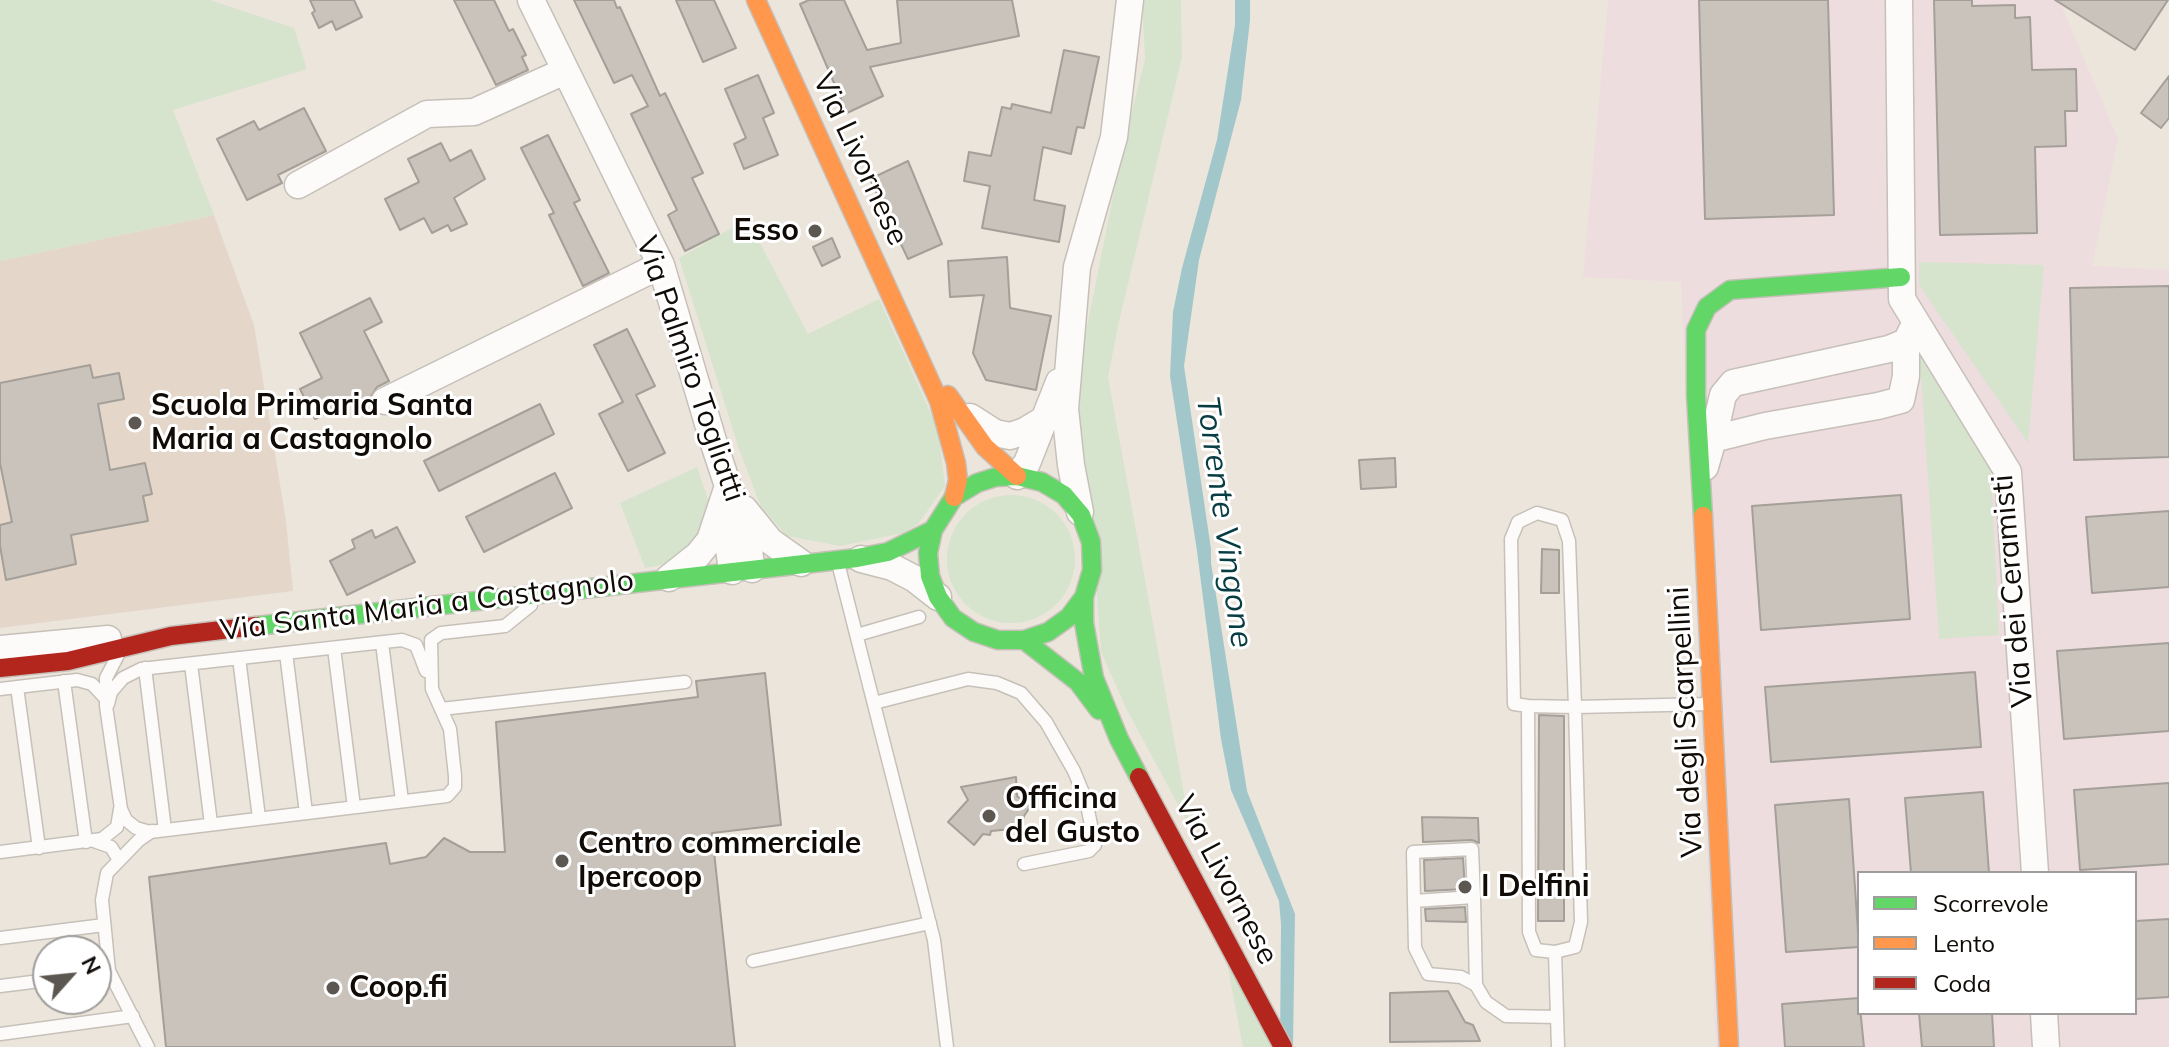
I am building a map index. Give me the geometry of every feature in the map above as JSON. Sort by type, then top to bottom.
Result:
[{"type":"main road","name":"Via Livornese","points":[[756,0],[913,341],[939,401],[951,439],[958,480],[954,497],[933,530],[928,553],[930,576],[938,597],[953,618],[974,632],[998,640],[1024,640],[1050,658],[1078,682],[1119,739]]},
{"type":"main road","name":"Via degli Scarpellini","points":[[1729,1047],[1696,395],[1696,330],[1707,307],[1730,290],[1901,277]]},
{"type":"main road","name":"Via Livornese","points":[[913,341],[985,447],[1017,476]]},
{"type":"main road","name":"Via Livornese","points":[[954,497],[977,483],[996,477],[1017,476],[1042,482],[1064,495],[1081,515],[1091,542],[1092,570],[1084,597],[1085,635],[1091,668],[1119,739],[1283,1047]]},
{"type":"main road","name":"Via Santa Maria a Castagnolo","points":[[171,636],[847,559],[888,552],[933,530]]},
{"type":"main road","points":[[1024,640],[1048,632],[1069,617],[1084,597]]},
{"type":"main road","points":[[0,668],[68,661],[133,642]]},
{"type":"street","name":"Via Palmiro Togliatti","points":[[531,0],[661,265],[728,486],[744,523],[742,570]]},
{"type":"street","points":[[1081,515],[1071,465],[1065,409],[1068,360],[1077,267],[1114,137],[1130,0]]},
{"type":"street","name":"Via dei Ceramisti","points":[[1899,0],[1902,299],[1911,332],[2008,472],[2035,871]]},
{"type":"street","points":[[298,185],[427,114],[474,112],[565,71]]},
{"type":"street","points":[[385,401],[661,265]]},
{"type":"street","points":[[1713,439],[1901,400],[1911,332]]},
{"type":"street","points":[[1702,478],[1723,395],[1733,383],[1889,349],[1911,332]]},
{"type":"street","points":[[1017,476],[1027,463],[1068,360]]},
{"type":"street","points":[[959,411],[995,433],[1010,436],[1045,419]]},
{"type":"street","points":[[728,486],[761,531],[801,563]]},
{"type":"street","points":[[669,578],[698,555],[710,540],[728,486]]},
{"type":"street","name":"Via Santa Maria a Castagnolo","points":[[847,559],[904,573],[938,597]]},
{"type":"street","points":[[0,649],[133,642],[171,636]]},
{"type":"street","points":[[2044,1015],[2046,1047]]},
{"type":"lane","points":[[1528,706],[1529,932],[1536,950],[1555,952],[1575,947],[1581,922],[1575,707],[1569,541],[1562,520],[1537,513],[1518,522],[1511,539],[1514,704],[1575,707],[1714,704]]},
{"type":"lane","points":[[847,559],[857,635],[930,923],[947,1047]]},
{"type":"lane","points":[[432,689],[430,645],[435,635],[505,626],[553,591]]},
{"type":"lane","points":[[857,635],[919,617]]},
{"type":"lane","points":[[104,935],[102,889],[107,873],[143,835],[447,796],[454,791],[450,729],[416,645],[407,639],[145,668],[131,672],[115,687],[108,701],[107,715]]},
{"type":"lane","points":[[133,642],[110,668],[105,688],[107,715],[120,803],[126,820],[131,825],[158,831]]},
{"type":"lane","points":[[382,643],[402,801]]},
{"type":"lane","points":[[334,648],[354,807]]},
{"type":"lane","points":[[286,653],[306,813]]},
{"type":"lane","points":[[239,658],[259,818]]},
{"type":"lane","points":[[191,664],[211,824]]},
{"type":"lane","points":[[145,668],[158,831]]},
{"type":"lane","points":[[874,703],[968,679],[997,683],[1021,693],[1046,722],[1074,771],[1086,800],[1095,845],[1089,851],[1024,864]]},
{"type":"lane","points":[[0,689],[77,680],[92,684],[103,693],[106,701]]},
{"type":"lane","points":[[64,681],[90,842]]},
{"type":"lane","points":[[441,709],[685,682]]},
{"type":"lane","points":[[17,687],[39,848]]},
{"type":"lane","points":[[0,852],[90,842],[114,832],[120,803]]},
{"type":"lane","points":[[90,842],[111,847],[119,860]]},
{"type":"lane","points":[[1476,985],[1461,977],[1428,974],[1415,948],[1413,852],[1472,849],[1476,985],[1486,1002],[1506,1016],[1557,1017]]},
{"type":"lane","points":[[1414,901],[1474,897]]},
{"type":"lane","points":[[753,961],[930,923]]},
{"type":"lane","points":[[0,938],[104,925]]},
{"type":"lane","points":[[1555,952],[1558,1047]]},
{"type":"lane","points":[[0,986],[32,982]]},
{"type":"lane","points":[[112,986],[133,1016],[148,1047]]},
{"type":"lane","points":[[0,1034],[133,1016]]},
{"type":"shaded area","points":[[1608,0],[2059,0],[2118,139],[2092,266],[2169,270],[2169,1047],[1716,1047],[1681,282],[1583,277]]},
{"type":"shaded area","name":"Scuola Primaria Santa Maria a Castagnolo","points":[[214,215],[254,325],[286,521],[293,591],[0,628],[0,261]]},
{"type":"green space","points":[[0,0],[210,0],[294,28],[307,69],[173,110],[214,215],[0,261]]},
{"type":"green space","points":[[1142,0],[1181,0],[1182,57],[1108,377],[1190,827],[1126,708],[1101,652],[1091,507],[1079,439],[1082,351],[1121,157],[1145,59]]},
{"type":"green space","points":[[744,221],[753,230],[808,334],[879,299],[938,429],[945,486],[918,524],[903,533],[840,546],[787,536],[761,507],[739,449],[679,258]]},
{"type":"green space","points":[[1919,262],[2044,265],[2028,443],[1919,285]]},
{"type":"green space","points":[[1918,332],[1990,449],[1999,635],[1939,639]]},
{"type":"green space","points":[[697,467],[711,508],[707,527],[672,563],[645,568],[620,503]]},
{"type":"green space","points":[[1011,495],[1036,500],[1056,514],[1070,534],[1075,559],[1070,584],[1056,604],[1036,618],[1011,623],[986,618],[966,604],[952,584],[947,559],[952,534],[966,514],[986,500]]},
{"type":"green space","points":[[1220,927],[1283,1047],[1243,1047]]},
{"type":"water","points":[[1235,0],[1250,0],[1241,100],[1199,260],[1184,366],[1247,791],[1295,914],[1293,1047],[1280,1047],[1279,901],[1231,790],[1221,739],[1170,376],[1173,312],[1217,140],[1235,25]]},
{"type":"building","points":[[310,0],[354,0],[362,17],[336,30],[332,21],[319,28]]},
{"type":"building","points":[[454,0],[494,0],[509,31],[513,29],[526,55],[522,57],[528,70],[496,85]]},
{"type":"building","points":[[574,0],[614,0],[617,8],[620,7],[660,96],[665,93],[703,173],[692,178],[719,234],[685,251],[668,215],[677,210],[631,114],[648,106],[632,75],[614,83]]},
{"type":"building","points":[[676,0],[714,0],[736,48],[703,62]]},
{"type":"building","points":[[809,0],[844,0],[867,50],[901,43],[897,0],[1012,0],[1019,36],[870,67],[883,96],[847,113],[800,4]]},
{"type":"building","points":[[1699,0],[1828,0],[1834,215],[1705,219]]},
{"type":"building","points":[[1934,0],[1972,0],[1972,6],[2015,5],[2015,18],[2030,17],[2032,70],[2076,69],[2077,111],[2065,111],[2066,146],[2035,147],[2037,233],[1940,235]]},
{"type":"building","points":[[2055,0],[2168,0],[2135,50]]},
{"type":"building","points":[[1064,50],[1099,57],[1084,128],[1077,127],[1071,154],[1043,147],[1034,200],[1065,206],[1059,242],[982,228],[990,186],[964,181],[969,152],[991,156],[1002,107],[1011,109],[1012,104],[1051,113]]},
{"type":"building","points":[[758,75],[774,113],[763,118],[778,155],[744,169],[734,144],[746,138],[725,89]]},
{"type":"building","points":[[2169,76],[2169,118],[2161,128],[2141,113]]},
{"type":"building","points":[[304,108],[326,151],[278,175],[282,183],[247,200],[217,139],[254,121],[259,130]]},
{"type":"building","points":[[548,135],[580,200],[574,203],[609,273],[583,286],[549,215],[554,213],[521,148]]},
{"type":"building","points":[[441,143],[450,161],[471,150],[485,179],[454,198],[467,224],[451,231],[448,225],[432,233],[424,218],[400,230],[385,199],[419,182],[408,159]]},
{"type":"building","points":[[908,161],[942,244],[908,259],[870,179]]},
{"type":"building","points":[[832,238],[840,257],[822,266],[813,247]]},
{"type":"building","points":[[1007,257],[1010,308],[1051,316],[1036,390],[986,380],[973,353],[984,295],[950,297],[948,261]]},
{"type":"building","points":[[2169,286],[2169,457],[2074,460],[2070,288]]},
{"type":"building","points":[[370,298],[382,322],[364,331],[389,381],[377,387],[370,398],[355,405],[353,400],[315,419],[300,389],[322,378],[300,333]]},
{"type":"building","points":[[627,329],[655,386],[636,395],[665,453],[628,471],[599,414],[623,402],[594,345]]},
{"type":"building","points":[[90,365],[93,378],[119,373],[124,399],[98,404],[110,470],[145,463],[152,494],[143,496],[148,521],[71,535],[76,564],[6,580],[0,525],[12,522],[0,463],[0,383]]},
{"type":"building","points":[[540,404],[554,434],[439,491],[424,461]]},
{"type":"building","points":[[1395,458],[1396,487],[1361,489],[1359,460]]},
{"type":"building","points":[[555,473],[572,508],[484,552],[466,517]]},
{"type":"building","points":[[1901,495],[1910,619],[1761,630],[1752,506]]},
{"type":"building","points":[[2169,511],[2169,587],[2092,593],[2086,517]]},
{"type":"building","points":[[397,527],[415,562],[347,595],[330,561],[355,548],[352,540],[372,530],[375,538]]},
{"type":"building","points":[[1542,549],[1559,550],[1559,593],[1541,593]]},
{"type":"building","points":[[2169,643],[2169,731],[2064,739],[2057,651]]},
{"type":"building","points":[[1975,672],[1981,747],[1771,762],[1765,687]]},
{"type":"building","name":"Centro commerciale Ipercoop","points":[[765,673],[781,825],[712,833],[735,1047],[166,1047],[149,877],[386,843],[390,864],[426,857],[444,838],[470,852],[505,852],[496,722],[698,697],[696,681]]},
{"type":"building","points":[[1539,715],[1564,716],[1564,921],[1538,921]]},
{"type":"building","points":[[1016,777],[1017,796],[1030,807],[1024,816],[1023,828],[991,831],[990,835],[983,834],[974,845],[948,822],[968,800],[961,787]]},
{"type":"building","points":[[2169,783],[2169,864],[2080,870],[2074,790]]},
{"type":"building","points":[[1983,792],[1989,871],[1911,871],[1905,798]]},
{"type":"building","points":[[1849,799],[1857,947],[1786,952],[1775,805]]},
{"type":"building","points":[[1422,817],[1478,818],[1479,843],[1472,840],[1423,842]]},
{"type":"building","points":[[1463,858],[1465,889],[1425,891],[1424,860]]},
{"type":"building","points":[[1465,907],[1466,922],[1426,921],[1425,909]]},
{"type":"building","points":[[2169,919],[2169,997],[2137,999],[2137,921]]},
{"type":"building","points":[[1448,991],[1465,1022],[1473,1025],[1480,1041],[1390,1042],[1390,993]]},
{"type":"building","points":[[1857,998],[1864,1047],[1785,1047],[1782,1004]]},
{"type":"building","points":[[1919,1015],[1992,1015],[1994,1047],[1922,1047]]},
{"type":"traffic: fast","points":[[1703,516],[1696,395],[1696,330],[1707,307],[1730,290],[1901,277]]},
{"type":"traffic: fast","points":[[1084,597],[1069,617],[1048,632],[1024,640],[998,640],[974,632],[953,618],[938,597],[930,576],[928,553],[933,530],[954,497],[977,483],[996,477],[1017,476],[1042,482],[1064,495],[1081,515],[1091,542],[1092,570],[1084,597],[1084,623],[1094,678],[1119,739],[1139,777]]},
{"type":"traffic: fast","points":[[256,626],[857,558],[888,552],[933,530]]},
{"type":"traffic: fast","points":[[1024,640],[1078,682],[1099,710]]},
{"type":"traffic: slow","points":[[756,0],[939,401],[956,463],[958,480],[954,497]]},
{"type":"traffic: slow","points":[[948,395],[985,447],[1017,476]]},
{"type":"traffic: slow","points":[[1703,516],[1729,1047]]},
{"type":"traffic: jam","points":[[0,668],[68,661],[171,636],[256,626]]},
{"type":"traffic: jam","points":[[1139,777],[1283,1047]]},
{"type":"place","name":"Esso","points":[[815,231]]},
{"type":"place","name":"Scuola Primaria Santa Maria a Castagnolo","points":[[135,423]]},
{"type":"place","name":"Officina del Gusto","points":[[989,816]]},
{"type":"place","name":"Centro commerciale Ipercoop","points":[[562,861]]},
{"type":"place","name":"I Delfini","points":[[1465,887]]},
{"type":"place","name":"Coop.fi","points":[[333,988]]},
{"type":"water label","name":"Torrente Vingone","points":[[1224,522]]}]
